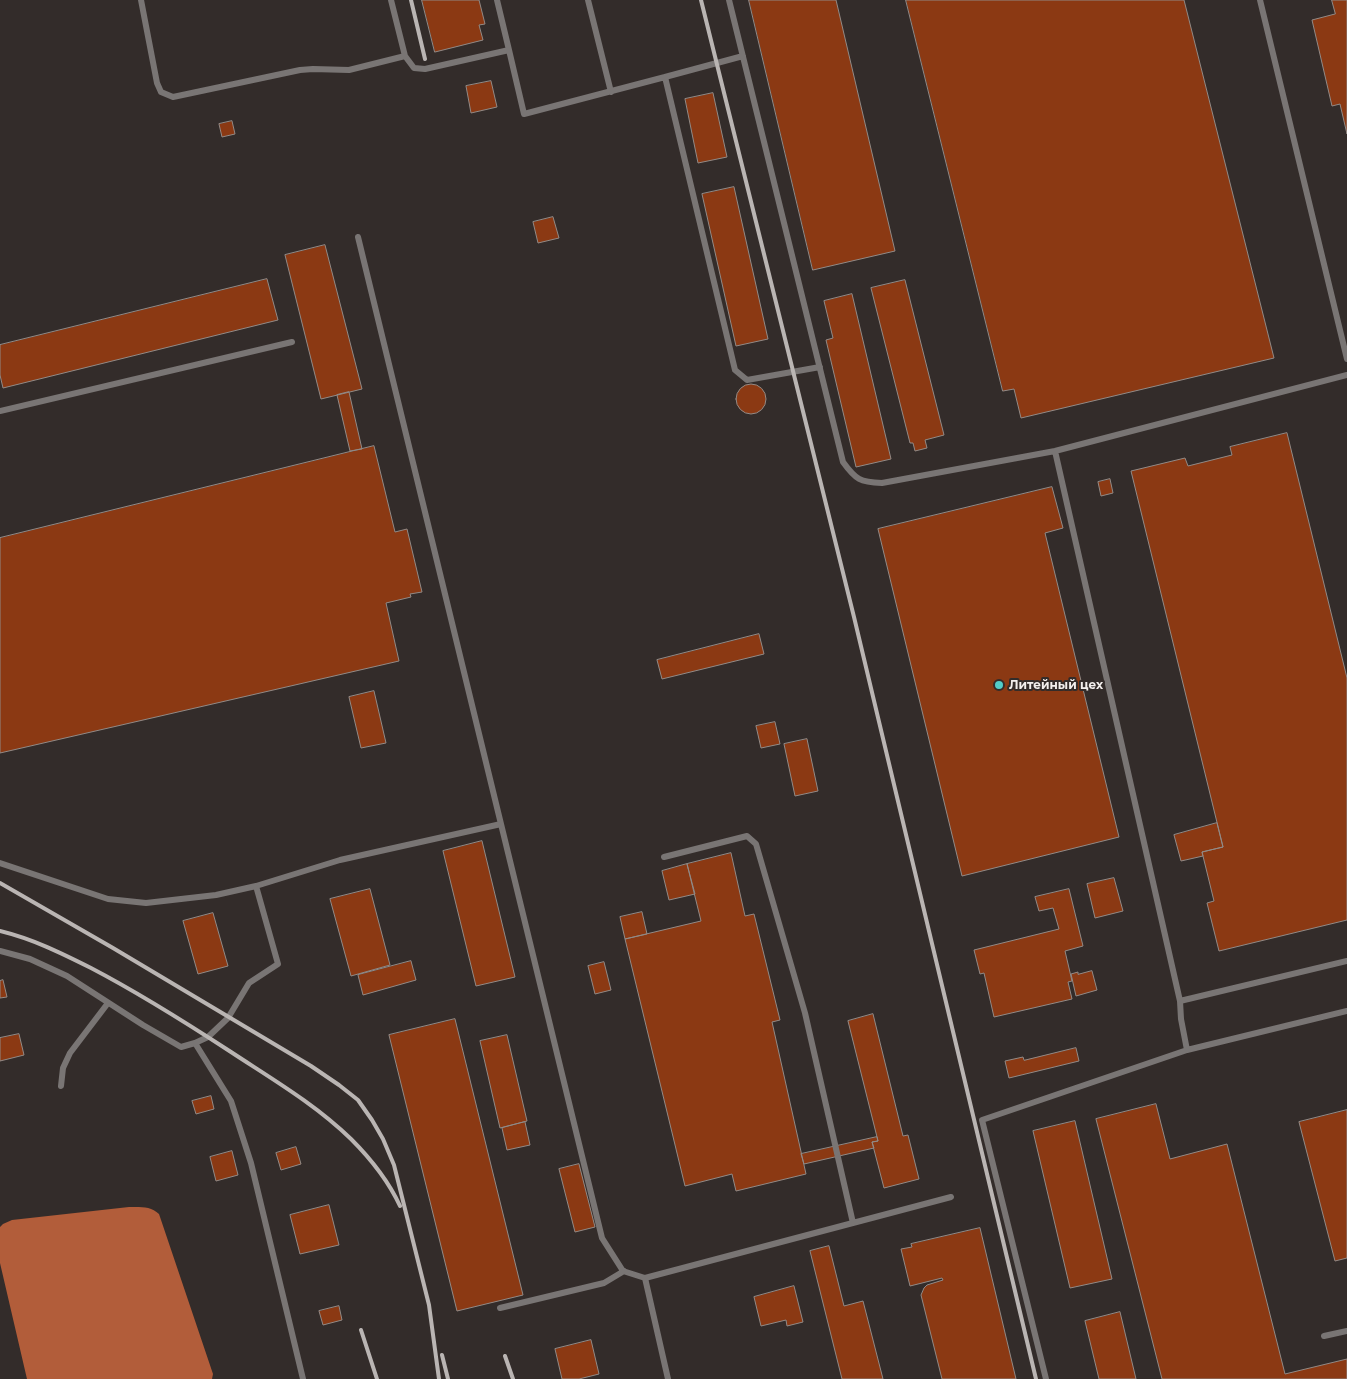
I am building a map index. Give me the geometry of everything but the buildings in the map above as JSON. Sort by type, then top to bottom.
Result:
[{"type":"lane","points":[[141,0],[157,83],[161,92],[173,97],[300,70],[349,70],[405,56]]},
{"type":"lane","points":[[391,0],[405,56],[414,68],[425,69],[509,50]]},
{"type":"lane","points":[[497,0],[524,114],[743,56]]},
{"type":"lane","points":[[588,0],[611,92]]},
{"type":"lane","points":[[729,0],[843,462],[852,475],[864,482],[882,483],[1055,451],[1347,375]]},
{"type":"lane","points":[[1260,0],[1347,359]]},
{"type":"lane","points":[[665,76],[735,370],[747,380],[820,367]]},
{"type":"lane","points":[[358,237],[602,1238],[624,1271],[645,1278],[951,1197]]},
{"type":"lane","points":[[0,411],[292,342]]},
{"type":"lane","points":[[1055,451],[1180,1001],[1181,1019],[1187,1050]]},
{"type":"lane","points":[[0,863],[108,899],[146,904],[216,895],[256,886],[340,860],[501,824]]},
{"type":"lane","points":[[664,857],[747,836],[756,844],[805,1013],[853,1223]]},
{"type":"lane","points":[[0,951],[30,959],[67,976],[181,1047],[208,1037],[228,1018],[249,983],[278,964],[256,886]]},
{"type":"lane","points":[[1180,1001],[1347,961]]},
{"type":"lane","points":[[61,1086],[63,1068],[70,1053],[108,1002]]},
{"type":"lane","points":[[1046,1379],[982,1120],[1187,1050],[1347,1011]]},
{"type":"lane","points":[[195,1043],[231,1101],[251,1163],[303,1379]]},
{"type":"lane","points":[[500,1308],[604,1283],[624,1271]]},
{"type":"lane","points":[[645,1278],[668,1379]]},
{"type":"lane","points":[[1324,1336],[1347,1331]]},
{"type":"shaded area","points":[[129,1207],[149,1208],[159,1214],[213,1374],[212,1379],[27,1379],[0,1263],[0,1227],[12,1220]]},
{"type":"railway","points":[[411,0],[425,59]]},
{"type":"railway","points":[[701,0],[854,617],[1036,1379]]},
{"type":"railway","points":[[0,883],[311,1066],[358,1100],[383,1139],[394,1165],[429,1305],[439,1379]]},
{"type":"railway","points":[[0,931],[47,947],[109,978],[179,1019],[293,1093],[323,1114],[351,1139],[372,1162],[400,1206]]},
{"type":"railway","points":[[361,1330],[377,1379]]},
{"type":"railway","points":[[442,1355],[448,1379]]},
{"type":"railway","points":[[505,1356],[513,1379]]},
{"type":"place","name":"Литейный цех","points":[[999,685]]}]
